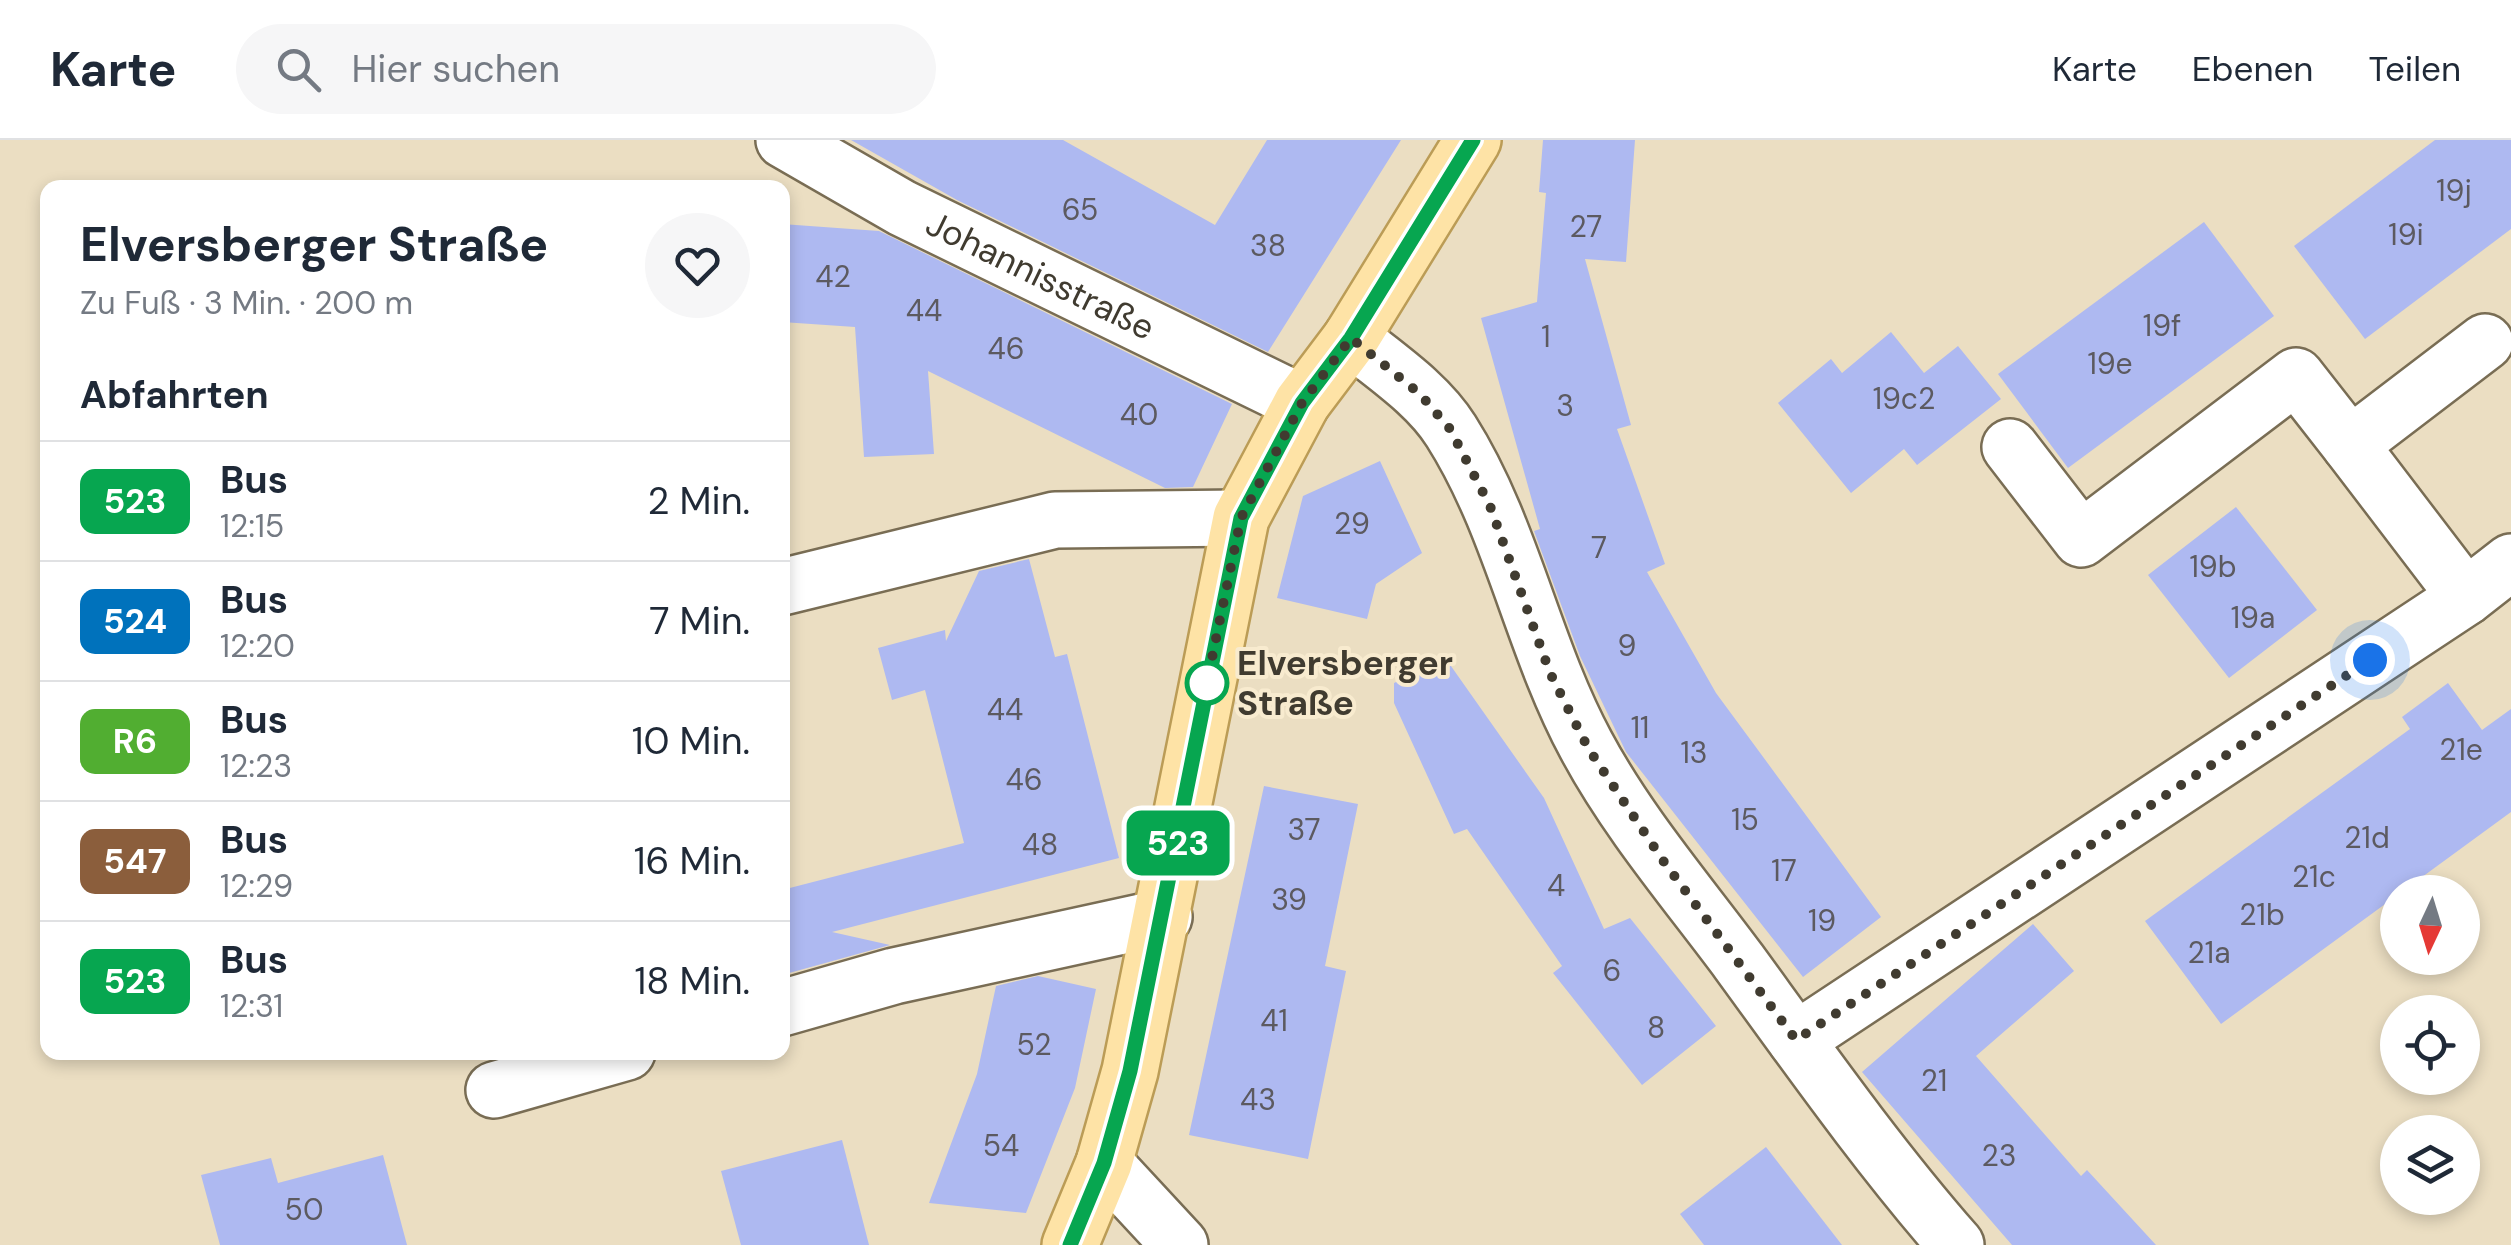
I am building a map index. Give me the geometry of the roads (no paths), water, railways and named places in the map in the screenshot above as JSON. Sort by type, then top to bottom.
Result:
[{"type":"main road","points":[[1070,1245],[1104,1163],[1164,917],[1241,518],[1302,403],[1351,338],[1473,140]]},
{"type":"street","name":"Johannisstraße","points":[[784,140],[902,208],[1302,403]]},
{"type":"street","points":[[1351,338],[1420,394],[1450,429],[1490,506],[1550,673],[1588,748],[1664,862],[1956,1245]]},
{"type":"street","points":[[2350,446],[2502,347]]},
{"type":"street","points":[[2010,447],[2081,539],[2296,376],[2466,597]]},
{"type":"street","points":[[790,586],[1055,520],[1241,518]]},
{"type":"street","points":[[1796,1040],[2466,597],[2511,562]]},
{"type":"street","points":[[790,1006],[894,976],[1164,917]]},
{"type":"street","points":[[494,1090],[599,1060]]},
{"type":"street","points":[[1104,1163],[1180,1245]]},
{"type":"place","name":"Elversberger Straße","points":[[1207,683]]}]
